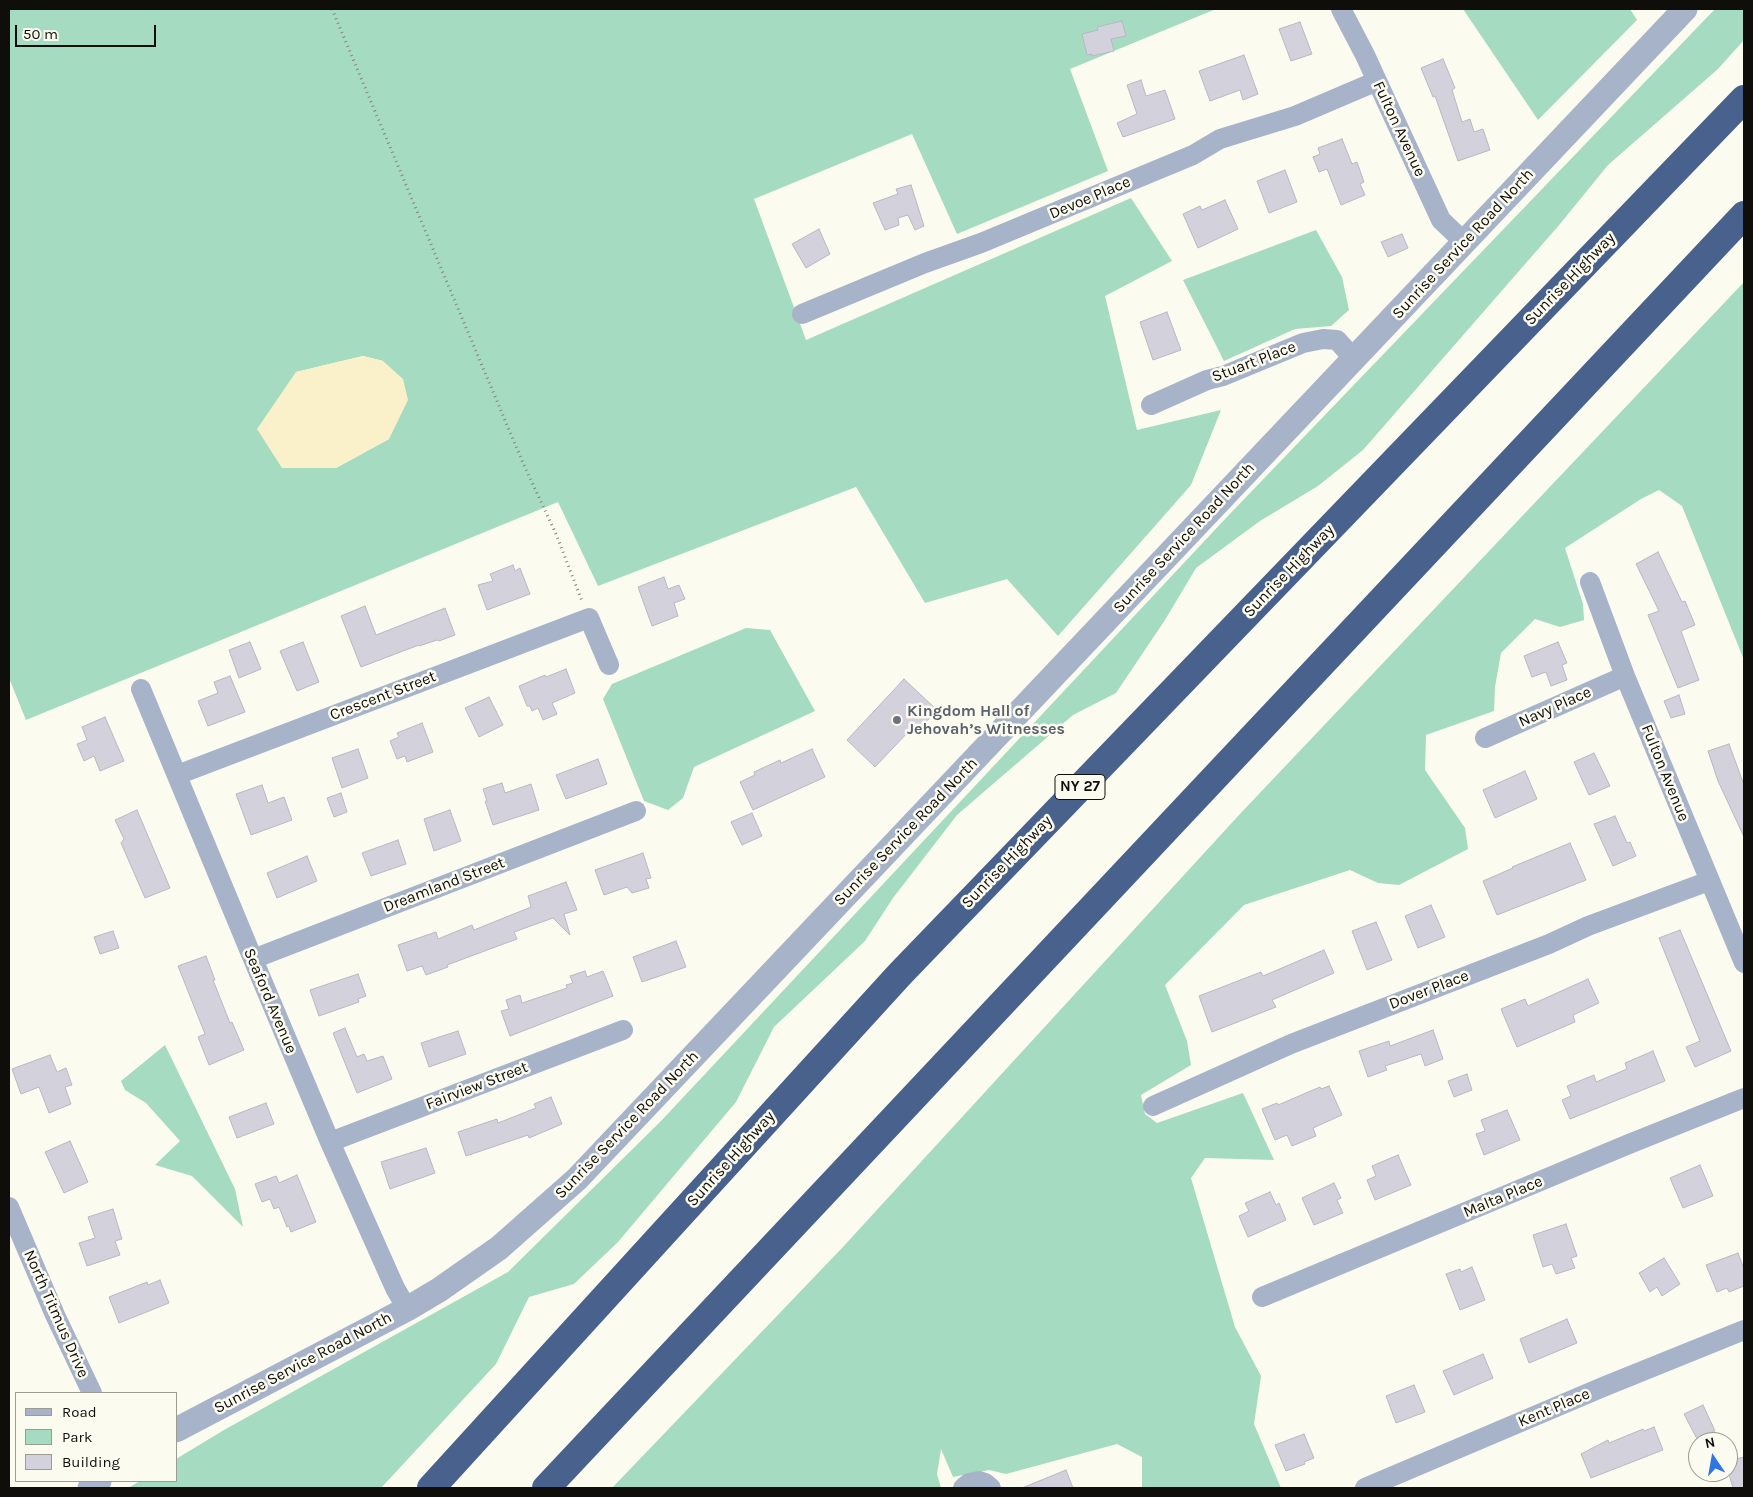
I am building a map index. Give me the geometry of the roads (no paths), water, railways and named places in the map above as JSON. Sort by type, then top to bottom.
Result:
[{"type":"highway","name":"Sunrise Highway","points":[[431,1488],[900,974],[1744,99]]},
{"type":"highway","points":[[546,1488],[1744,215]]},
{"type":"street","name":"Fulton Avenue","points":[[1341,9],[1365,55],[1441,220],[1464,242]]},
{"type":"street","name":"Sunrise Service Road North","points":[[178,1429],[407,1309],[439,1290],[499,1248],[577,1180],[1685,9]]},
{"type":"street","name":"Devoe Place","points":[[802,314],[925,263],[981,243],[1183,159],[1220,139],[1295,116],[1377,82]]},
{"type":"street","name":"Stuart Place","points":[[1150,405],[1207,380],[1223,376],[1303,343],[1323,339],[1337,340],[1354,359]]},
{"type":"street","name":"Fulton Avenue","points":[[1590,582],[1625,676],[1744,963]]},
{"type":"street","name":"Crescent Street","points":[[178,775],[589,618],[609,665]]},
{"type":"street","name":"Navy Place","points":[[1485,738],[1625,676]]},
{"type":"street","name":"Seaford Avenue","points":[[141,689],[178,775],[252,959],[330,1142],[394,1288],[407,1309]]},
{"type":"street","name":"Dreamland Street","points":[[252,959],[636,811]]},
{"type":"street","name":"Dover Place","points":[[1153,1106],[1292,1044],[1549,944],[1588,926],[1709,882]]},
{"type":"street","name":"Fairview Street","points":[[330,1142],[623,1030]]},
{"type":"street","name":"Malta Place","points":[[1262,1297],[1744,1098]]},
{"type":"street","name":"North Titmus Drive","points":[[9,1207],[55,1316],[92,1392]]},
{"type":"street","name":"Kent Place","points":[[1365,1488],[1602,1387],[1744,1330]]},
{"type":"street","points":[[963,1488],[969,1483],[979,1481],[985,1482],[991,1488]]},
{"type":"place","name":"Kingdom Hall of Jehovah’s Witnesses","points":[[897,720]]}]
